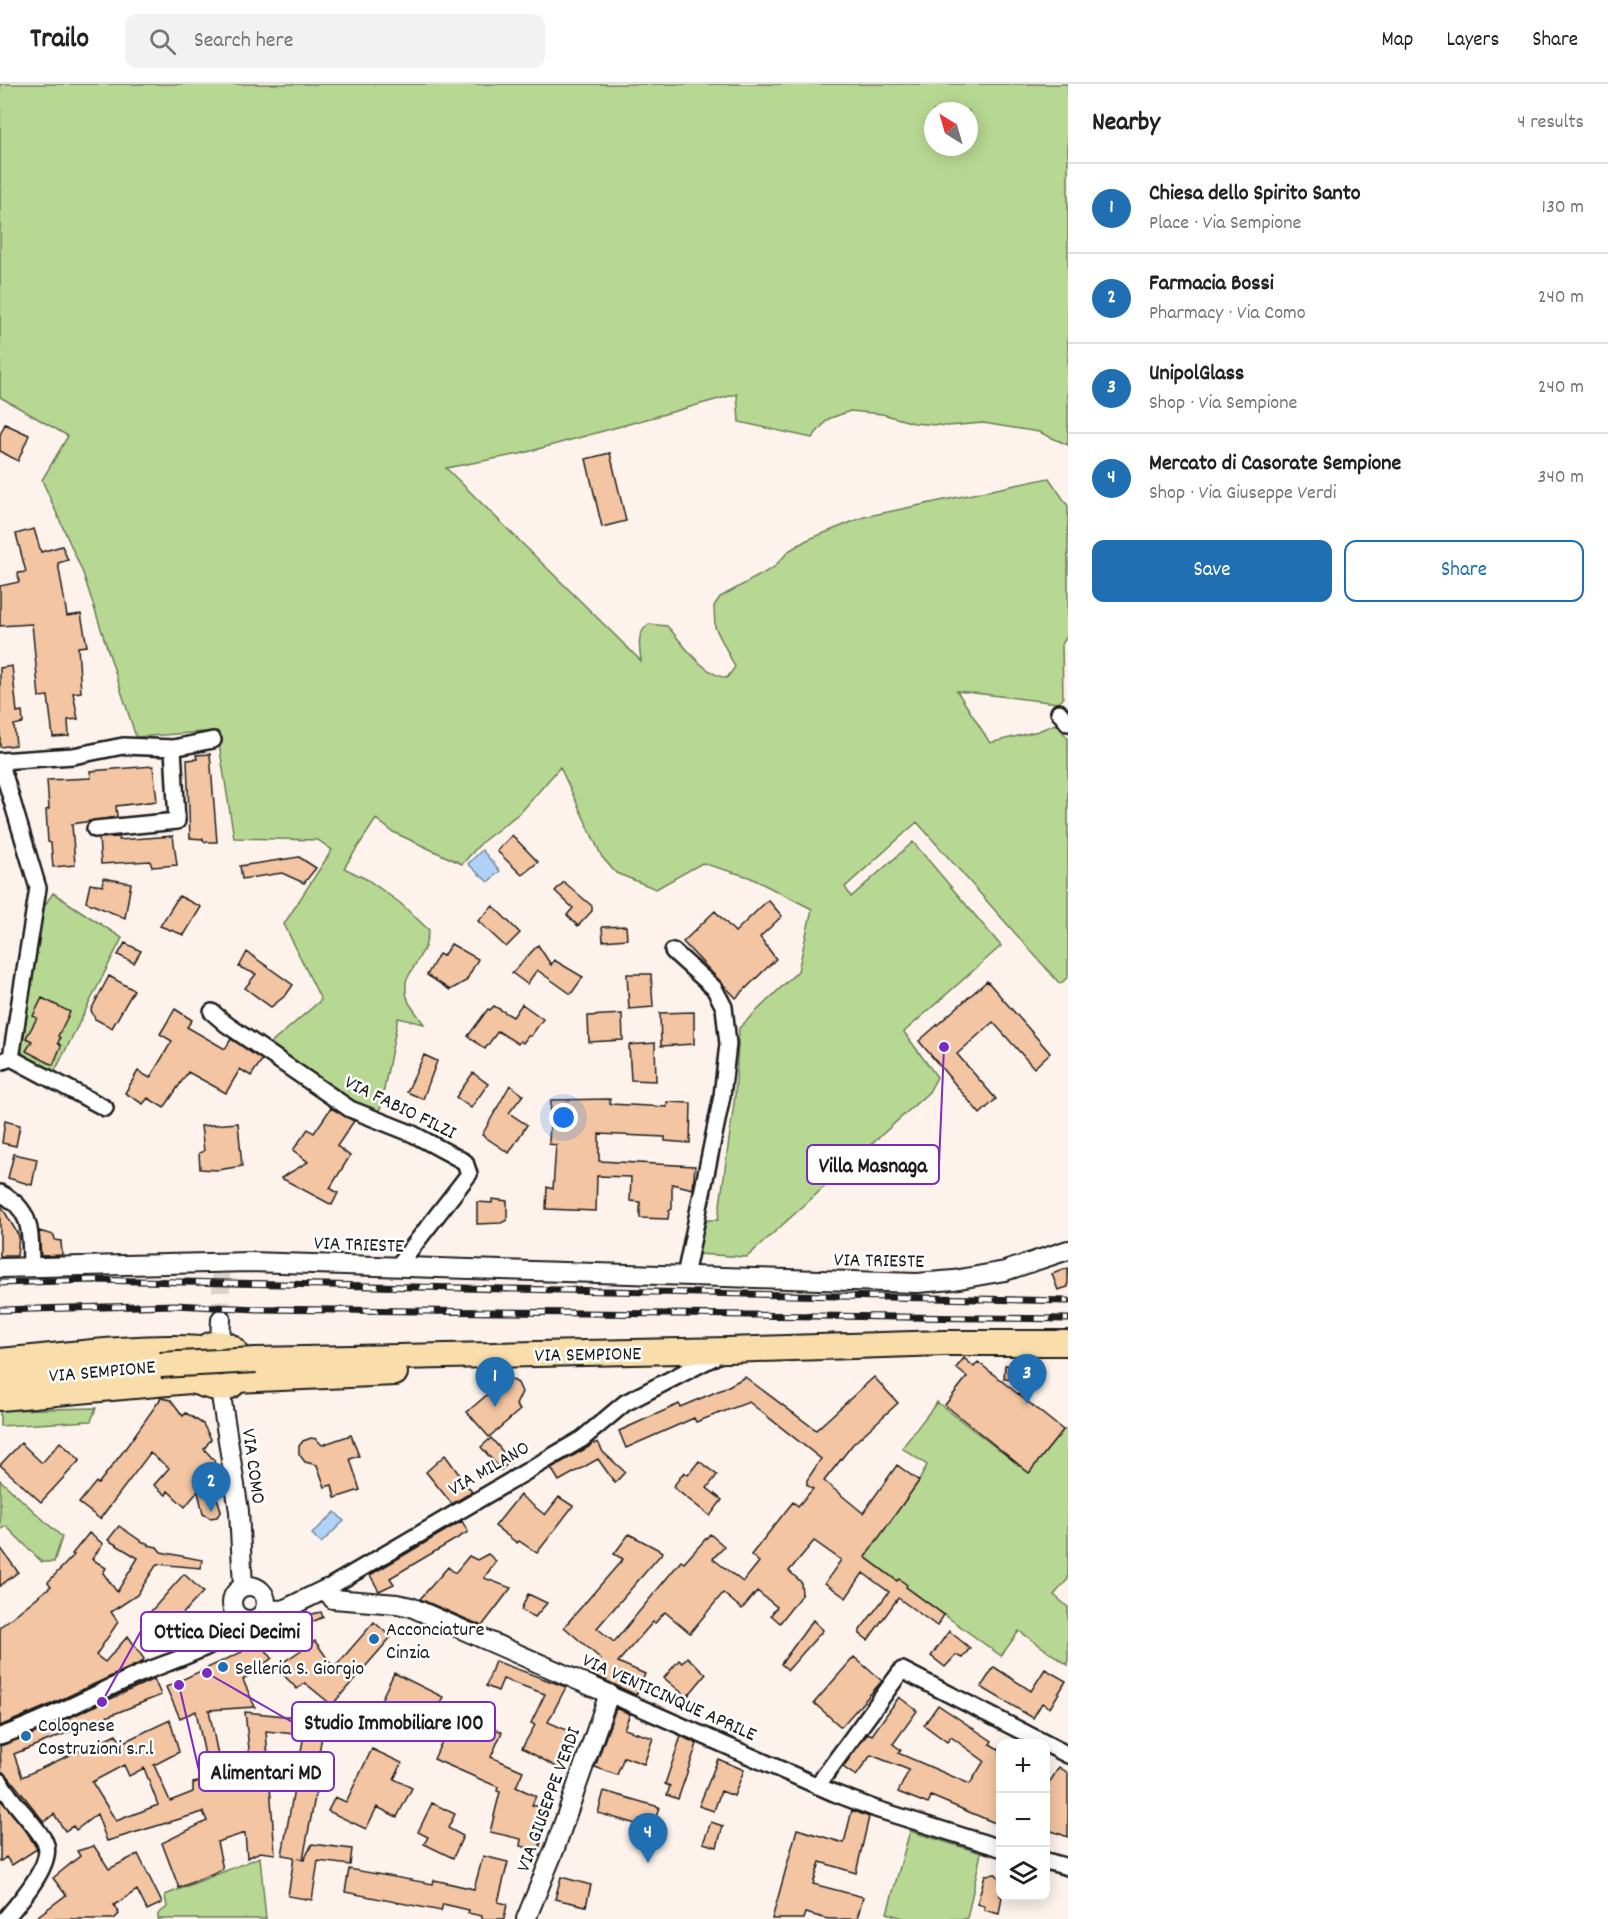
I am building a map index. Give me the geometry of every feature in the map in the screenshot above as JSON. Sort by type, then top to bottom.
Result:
[{"type":"main road","points":[[0,1361],[178,1347],[444,1340],[524,1345],[541,1354]]},
{"type":"main road","name":"VIA SEMPIONE","points":[[0,1381],[160,1365],[256,1360],[728,1350],[944,1342],[1068,1343]]},
{"type":"main road","points":[[217,1346],[236,1353],[240,1362],[240,1371],[219,1384],[196,1376],[194,1366],[196,1357],[217,1346]]},
{"type":"main road","points":[[0,1398],[190,1381],[219,1384],[445,1371],[484,1366],[502,1355]]},
{"type":"street","points":[[105,1107],[6,1060],[38,888],[0,760],[73,756],[123,746],[172,748],[213,740]]},
{"type":"street","points":[[95,829],[177,821],[172,748]]},
{"type":"street","points":[[673,951],[714,988],[724,1007],[728,1044],[722,1096],[685,1276]]},
{"type":"street","name":"VIA FABIO FILZI","points":[[212,1012],[350,1109],[413,1134],[465,1162],[469,1174],[397,1267]]},
{"type":"street","points":[[0,1194],[14,1201],[27,1216],[31,1267]]},
{"type":"street","name":"VIA TRIESTE","points":[[0,1268],[397,1267],[917,1284],[1005,1271],[1068,1250]]},
{"type":"street","points":[[217,1346],[221,1319]]},
{"type":"street","name":"VIA MILANO","points":[[265,1609],[283,1610],[326,1589],[582,1439],[625,1403],[728,1350]]},
{"type":"street","name":"VIA COMO","points":[[219,1384],[239,1511],[243,1586]]},
{"type":"street","points":[[243,1586],[253,1586],[261,1591],[266,1599],[265,1609],[253,1620],[244,1620],[236,1615],[232,1608],[232,1599],[236,1591],[243,1586]]},
{"type":"street","name":"VIA VENTICINQUE APRILE","points":[[326,1589],[333,1599],[397,1604],[422,1611],[817,1786],[876,1809],[997,1847]]},
{"type":"street","points":[[0,1736],[23,1728],[137,1675],[222,1639],[244,1620]]},
{"type":"street","points":[[817,1786],[903,1670],[1068,1755]]},
{"type":"street","name":"VIA GIUSEPPE VERDI","points":[[526,1919],[555,1848],[609,1694]]},
{"type":"street","points":[[0,1781],[5,1792],[46,1844],[47,1857],[39,1873],[5,1919]]},
{"type":"street","points":[[1050,1862],[1068,1867]]},
{"type":"green space","points":[[0,84],[1068,84],[1068,445],[1039,432],[983,423],[948,426],[914,423],[882,414],[850,411],[828,419],[812,438],[739,422],[737,394],[520,454],[446,468],[641,661],[639,641],[642,632],[649,624],[667,626],[702,665],[709,671],[727,678],[735,667],[715,627],[714,606],[720,597],[773,568],[790,550],[807,540],[864,517],[1049,478],[1068,506],[1068,635],[1062,644],[1063,699],[1058,703],[957,691],[990,743],[1056,724],[1068,738],[1068,977],[1060,984],[917,822],[845,887],[851,897],[913,842],[1001,946],[904,1032],[937,1077],[929,1092],[747,1257],[697,1254],[707,1220],[718,1220],[735,1096],[739,1028],[798,971],[812,909],[749,877],[702,863],[656,889],[616,873],[602,857],[560,767],[522,811],[482,842],[462,864],[393,832],[376,819],[344,868],[368,880],[400,903],[429,930],[425,947],[406,981],[409,1003],[424,1024],[398,1018],[379,1115],[328,1086],[269,1045],[321,1000],[284,924],[332,850],[318,840],[234,838],[217,731],[136,737],[83,573],[42,480],[68,436],[0,397]]},
{"type":"green space","points":[[53,893],[122,938],[53,1075],[28,1060],[19,1044],[40,912]]},
{"type":"green space","points":[[937,1402],[1029,1473],[1063,1430],[1068,1429],[1068,1579],[1054,1595],[1068,1607],[1068,1665],[1019,1631],[1001,1656],[865,1557],[919,1481],[927,1465],[902,1448]]},
{"type":"green space","points":[[96,1408],[91,1421],[0,1426],[0,1410]]},
{"type":"green space","points":[[0,1480],[62,1537],[54,1562],[42,1562],[6,1526],[0,1530]]},
{"type":"green space","points":[[910,1831],[981,1853],[967,1919],[906,1919],[887,1913]]},
{"type":"green space","points":[[260,1857],[266,1919],[158,1919],[158,1914],[167,1907],[165,1895]]},
{"type":"water","points":[[482,850],[500,871],[488,882],[468,864]]},
{"type":"water","points":[[335,1512],[344,1521],[321,1543],[312,1534]]},
{"type":"building","points":[[5,424],[29,435],[18,461],[0,451],[0,435]]},
{"type":"building","points":[[610,453],[626,521],[602,527],[586,459]]},
{"type":"building","points":[[34,529],[41,552],[62,546],[68,560],[58,563],[67,616],[81,614],[87,646],[78,647],[81,692],[73,693],[78,719],[68,720],[69,736],[53,737],[48,696],[39,697],[32,624],[0,626],[0,586],[19,582],[18,573],[26,572],[16,534]]},
{"type":"building","points":[[12,666],[17,712],[22,711],[23,723],[14,725],[16,745],[0,747],[0,668]]},
{"type":"building","points":[[210,754],[217,842],[204,842],[203,839],[190,838],[187,760],[197,759],[196,755]]},
{"type":"building","points":[[153,766],[157,801],[116,806],[117,817],[72,824],[75,865],[53,867],[51,843],[48,842],[47,780],[91,778],[90,771]]},
{"type":"building","points":[[512,835],[538,862],[522,875],[497,851]]},
{"type":"building","points":[[173,836],[177,865],[152,867],[150,861],[101,864],[99,838],[119,837],[119,840]]},
{"type":"building","points":[[299,857],[316,868],[304,883],[282,873],[242,879],[240,866]]},
{"type":"building","points":[[103,878],[131,883],[125,918],[86,902],[90,884],[103,886]]},
{"type":"building","points":[[564,882],[592,906],[592,911],[578,926],[567,915],[573,908],[555,891]]},
{"type":"building","points":[[179,896],[201,907],[184,935],[160,926]]},
{"type":"building","points":[[768,900],[782,916],[760,937],[776,959],[736,998],[683,942],[715,911],[735,932]]},
{"type":"building","points":[[493,906],[520,933],[506,947],[478,921]]},
{"type":"building","points":[[626,926],[627,939],[603,941],[602,927]]},
{"type":"building","points":[[125,943],[141,951],[134,963],[118,955]]},
{"type":"building","points":[[451,944],[478,959],[466,981],[450,990],[427,975],[439,954],[443,956]]},
{"type":"building","points":[[538,945],[551,965],[554,960],[583,977],[571,994],[537,970],[527,984],[512,973]]},
{"type":"building","points":[[247,952],[293,985],[286,995],[271,1007],[245,988],[256,974],[239,967]]},
{"type":"building","points":[[627,974],[651,974],[653,1007],[629,1009]]},
{"type":"building","points":[[109,976],[134,990],[112,1028],[95,1019],[91,1010]]},
{"type":"building","points":[[987,981],[1050,1053],[1034,1068],[993,1022],[957,1054],[996,1099],[980,1114],[919,1041]]},
{"type":"building","points":[[42,998],[70,1012],[58,1036],[60,1038],[58,1043],[61,1046],[53,1065],[26,1051],[32,1041],[26,1038],[37,1018],[33,1016]]},
{"type":"building","points":[[522,1004],[543,1019],[523,1043],[520,1041],[518,1044],[498,1031],[485,1049],[468,1036],[488,1009],[494,1006],[513,1017]]},
{"type":"building","points":[[175,1009],[192,1020],[187,1027],[225,1049],[231,1039],[262,1060],[251,1076],[240,1069],[226,1093],[188,1072],[164,1108],[148,1098],[143,1104],[125,1093],[138,1071],[150,1078],[172,1041],[160,1034]]},
{"type":"building","points":[[694,1012],[694,1044],[661,1046],[660,1013]]},
{"type":"building","points":[[622,1014],[623,1040],[589,1042],[588,1016]]},
{"type":"building","points":[[655,1043],[656,1081],[631,1080],[629,1045]]},
{"type":"building","points":[[424,1055],[437,1061],[423,1099],[407,1092]]},
{"type":"building","points":[[473,1073],[488,1084],[471,1108],[456,1097]]},
{"type":"building","points":[[510,1085],[523,1095],[509,1113],[527,1125],[509,1153],[482,1135]]},
{"type":"building","points":[[610,1099],[610,1104],[667,1107],[667,1102],[691,1103],[690,1143],[665,1141],[665,1137],[599,1134],[599,1161],[695,1166],[693,1189],[672,1184],[672,1209],[669,1211],[668,1219],[640,1218],[640,1202],[630,1201],[631,1177],[597,1176],[596,1211],[546,1209],[547,1187],[553,1189],[556,1145],[549,1144],[551,1100]]},
{"type":"building","points":[[331,1108],[354,1121],[337,1146],[350,1156],[330,1188],[338,1193],[332,1205],[281,1178],[308,1162],[293,1150],[308,1129],[314,1133]]},
{"type":"building","points":[[5,1121],[20,1125],[16,1146],[2,1143]]},
{"type":"building","points":[[238,1123],[242,1166],[218,1170],[200,1169],[199,1153],[204,1151],[201,1126]]},
{"type":"building","points":[[14,1154],[37,1159],[32,1185],[8,1178]]},
{"type":"building","points":[[492,1199],[507,1201],[507,1220],[501,1223],[477,1224],[477,1202],[492,1203]]},
{"type":"building","points":[[0,1204],[19,1236],[17,1256],[0,1256]]},
{"type":"building","points":[[39,1231],[54,1235],[55,1240],[61,1241],[62,1255],[41,1256]]},
{"type":"building","points":[[1068,1268],[1068,1287],[1058,1290],[1052,1274]]},
{"type":"building","points":[[964,1358],[974,1367],[978,1362],[1063,1430],[1029,1473],[945,1405],[967,1377],[956,1368]]},
{"type":"building","points":[[1005,1365],[1040,1367],[1039,1381],[1004,1379]]},
{"type":"building","points":[[745,1377],[816,1430],[874,1377],[898,1403],[853,1444],[824,1481],[863,1513],[897,1465],[919,1481],[865,1557],[897,1581],[899,1579],[907,1585],[906,1587],[944,1615],[937,1626],[898,1598],[868,1640],[860,1634],[860,1630],[889,1592],[863,1573],[846,1598],[825,1583],[841,1560],[814,1541],[789,1571],[801,1582],[802,1594],[780,1623],[771,1615],[777,1607],[757,1591],[742,1609],[723,1593],[690,1633],[665,1612],[655,1623],[653,1622],[618,1662],[645,1674],[636,1695],[590,1673],[601,1659],[564,1627],[623,1559],[614,1554],[629,1534],[663,1552],[597,1628],[614,1642],[681,1561],[684,1563],[710,1534],[724,1546],[713,1559],[743,1582],[759,1562],[751,1555],[793,1502],[798,1506],[813,1489],[807,1485],[807,1480],[821,1459],[749,1402],[696,1422],[694,1418],[626,1448],[619,1431],[679,1404],[680,1407],[723,1389]]},
{"type":"building","points":[[511,1379],[518,1383],[522,1392],[516,1405],[520,1410],[489,1437],[467,1412],[502,1382]]},
{"type":"building","points":[[161,1398],[171,1400],[183,1416],[186,1413],[203,1424],[211,1439],[204,1449],[214,1460],[219,1486],[216,1494],[221,1511],[217,1517],[210,1518],[203,1514],[198,1491],[185,1507],[168,1491],[166,1495],[154,1485],[169,1468],[150,1453],[100,1519],[79,1503],[96,1482],[98,1484]]},
{"type":"building","points":[[351,1435],[359,1456],[350,1459],[360,1490],[335,1498],[332,1485],[325,1487],[317,1465],[305,1462],[299,1454],[299,1446],[303,1441],[311,1438],[316,1439],[322,1445]]},
{"type":"building","points":[[491,1438],[511,1461],[501,1470],[481,1447]]},
{"type":"building","points":[[60,1442],[80,1460],[41,1502],[0,1465],[21,1443],[42,1463]]},
{"type":"building","points":[[593,1442],[595,1444],[598,1442],[603,1452],[625,1472],[615,1483],[598,1459],[559,1481],[551,1468],[589,1447]]},
{"type":"building","points":[[445,1455],[472,1492],[452,1504],[426,1472]]},
{"type":"building","points":[[699,1461],[717,1475],[707,1488],[722,1500],[710,1516],[673,1487],[684,1472],[688,1475]]},
{"type":"building","points":[[520,1495],[545,1515],[559,1497],[573,1506],[537,1553],[519,1541],[517,1543],[495,1526]]},
{"type":"building","points":[[462,1521],[468,1532],[390,1578],[394,1584],[379,1591],[370,1575]]},
{"type":"building","points":[[119,1526],[148,1545],[157,1547],[161,1552],[202,1560],[201,1568],[157,1564],[137,1595],[111,1612],[118,1622],[96,1655],[105,1662],[128,1636],[144,1659],[142,1662],[0,1726],[0,1627],[51,1586],[48,1582],[74,1555],[72,1554],[89,1533],[103,1544],[92,1559],[106,1568],[103,1573],[117,1592],[138,1558],[108,1540]]},
{"type":"building","points":[[0,1547],[18,1572],[0,1586]]},
{"type":"building","points":[[488,1554],[496,1561],[484,1578],[511,1588],[482,1626],[420,1599],[448,1567],[455,1573],[469,1556],[477,1560]]},
{"type":"building","points":[[184,1574],[203,1592],[160,1638],[145,1618]]},
{"type":"building","points":[[528,1594],[547,1603],[535,1617],[521,1610]]},
{"type":"building","points":[[321,1612],[323,1617],[262,1645],[272,1658],[243,1680],[255,1707],[209,1710],[224,1786],[252,1777],[245,1712],[325,1720],[312,1791],[316,1792],[303,1859],[297,1858],[304,1860],[312,1844],[352,1849],[350,1865],[318,1861],[312,1900],[288,1896],[294,1857],[282,1855],[304,1735],[266,1731],[275,1854],[260,1852],[247,1858],[245,1833],[217,1842],[223,1869],[179,1888],[162,1843],[207,1821],[203,1812],[107,1841],[97,1814],[76,1830],[73,1826],[65,1831],[54,1814],[44,1822],[8,1776],[1,1771],[0,1746],[38,1732],[154,1679],[161,1695],[14,1754],[22,1777],[116,1734],[121,1743],[170,1720],[179,1752],[154,1765],[170,1801],[193,1792],[193,1783],[210,1780],[196,1711],[180,1718],[166,1687],[242,1652],[237,1641],[279,1621]],"holes":[[[124,1765],[129,1776],[144,1768],[158,1805],[116,1821],[92,1782]]]},
{"type":"building","points":[[813,1620],[823,1630],[788,1670],[781,1664]]},
{"type":"building","points":[[374,1622],[391,1637],[332,1705],[305,1683],[297,1689],[276,1667],[315,1641],[334,1668]]},
{"type":"building","points":[[949,1631],[970,1648],[962,1658],[956,1655],[945,1667],[931,1656]]},
{"type":"building","points":[[687,1657],[706,1674],[687,1697],[664,1678],[679,1660],[682,1663]]},
{"type":"building","points":[[854,1657],[882,1681],[841,1727],[814,1703]]},
{"type":"building","points":[[495,1661],[566,1687],[548,1722],[573,1733],[564,1752],[567,1753],[558,1768],[522,1748],[535,1725],[531,1723],[545,1694],[503,1679],[498,1691],[486,1686]]},
{"type":"building","points":[[994,1667],[1031,1691],[1045,1669],[1066,1681],[1050,1708],[1042,1703],[1033,1718],[981,1687]]},
{"type":"building","points":[[394,1673],[443,1697],[429,1725],[407,1715],[397,1734],[371,1721]]},
{"type":"building","points":[[899,1697],[917,1711],[893,1744],[901,1750],[898,1753],[970,1784],[984,1761],[951,1737],[947,1742],[924,1725],[938,1705],[992,1741],[990,1744],[996,1748],[996,1823],[931,1796],[928,1804],[898,1792],[909,1770],[871,1755],[856,1776],[843,1767],[868,1733],[872,1735]]},
{"type":"building","points":[[616,1708],[630,1714],[624,1729],[653,1738],[644,1764],[624,1757],[617,1775],[595,1767]]},
{"type":"building","points":[[474,1719],[502,1732],[491,1757],[523,1771],[516,1787],[536,1796],[532,1805],[544,1808],[541,1823],[545,1824],[539,1850],[520,1846],[521,1839],[490,1832],[500,1792],[497,1791],[498,1787],[434,1759],[448,1728],[466,1736]]},
{"type":"building","points":[[681,1736],[697,1744],[678,1799],[667,1795],[670,1786],[665,1784]]},
{"type":"building","points":[[372,1749],[402,1763],[394,1779],[412,1788],[397,1817],[377,1807],[366,1829],[328,1811],[335,1797],[346,1802]]},
{"type":"building","points":[[718,1759],[744,1770],[734,1796],[721,1791],[714,1811],[699,1806]]},
{"type":"building","points":[[1059,1767],[1068,1773],[1068,1837],[1050,1830],[1050,1782]]},
{"type":"building","points":[[604,1791],[659,1807],[653,1829],[598,1813]]},
{"type":"building","points":[[0,1799],[27,1832],[37,1849],[12,1865],[6,1857],[0,1862]]},
{"type":"building","points":[[432,1803],[455,1814],[448,1828],[463,1836],[453,1858],[424,1844],[428,1837],[418,1832]]},
{"type":"building","points":[[852,1810],[869,1817],[856,1873],[820,1862],[813,1884],[863,1897],[857,1919],[828,1919],[805,1913],[803,1919],[772,1919],[797,1829],[844,1843]]},
{"type":"building","points":[[711,1822],[723,1826],[717,1847],[703,1843]]},
{"type":"building","points":[[94,1846],[109,1869],[138,1854],[162,1903],[147,1910],[137,1890],[114,1905],[119,1914],[114,1919],[34,1919],[66,1895],[53,1878],[80,1856],[77,1851]]},
{"type":"building","points":[[483,1856],[508,1862],[498,1902],[507,1904],[504,1919],[482,1919],[482,1916],[468,1913],[469,1910],[443,1904],[441,1911],[345,1892],[349,1869],[433,1884],[434,1880],[474,1889]]},
{"type":"building","points":[[996,1874],[996,1901],[1001,1901],[999,1914],[984,1910],[985,1906],[977,1904],[985,1875]]},
{"type":"building","points":[[561,1877],[591,1885],[586,1906],[555,1899]]},
{"type":"tunnel","points":[[221,1271],[221,1319]]},
{"type":"railway","points":[[0,1283],[93,1280],[1068,1301]]},
{"type":"railway","points":[[0,1310],[174,1305],[257,1309],[1068,1319]]},
{"type":"place","name":"Villa Masnaga","points":[[944,1047]]},
{"type":"place","name":"UnipolGlass","points":[[1027,1404]]},
{"type":"place","name":"Chiesa dello Spirito Santo","points":[[495,1407]]},
{"type":"place","name":"Farmacia Bossi","points":[[211,1512]]},
{"type":"place","name":"Acconciature Cinzia","points":[[374,1639]]},
{"type":"place","name":"Selleria S. Giorgio","points":[[223,1667]]},
{"type":"place","name":"Studio Immobiliare 100","points":[[207,1673]]},
{"type":"place","name":"Alimentari MD","points":[[179,1685]]},
{"type":"place","name":"Ottica Dieci Decimi","points":[[102,1702]]},
{"type":"place","name":"Colognese Costruzioni s.r.l","points":[[26,1736]]},
{"type":"place","name":"Mercato di Casorate Sempione","points":[[648,1863]]}]
